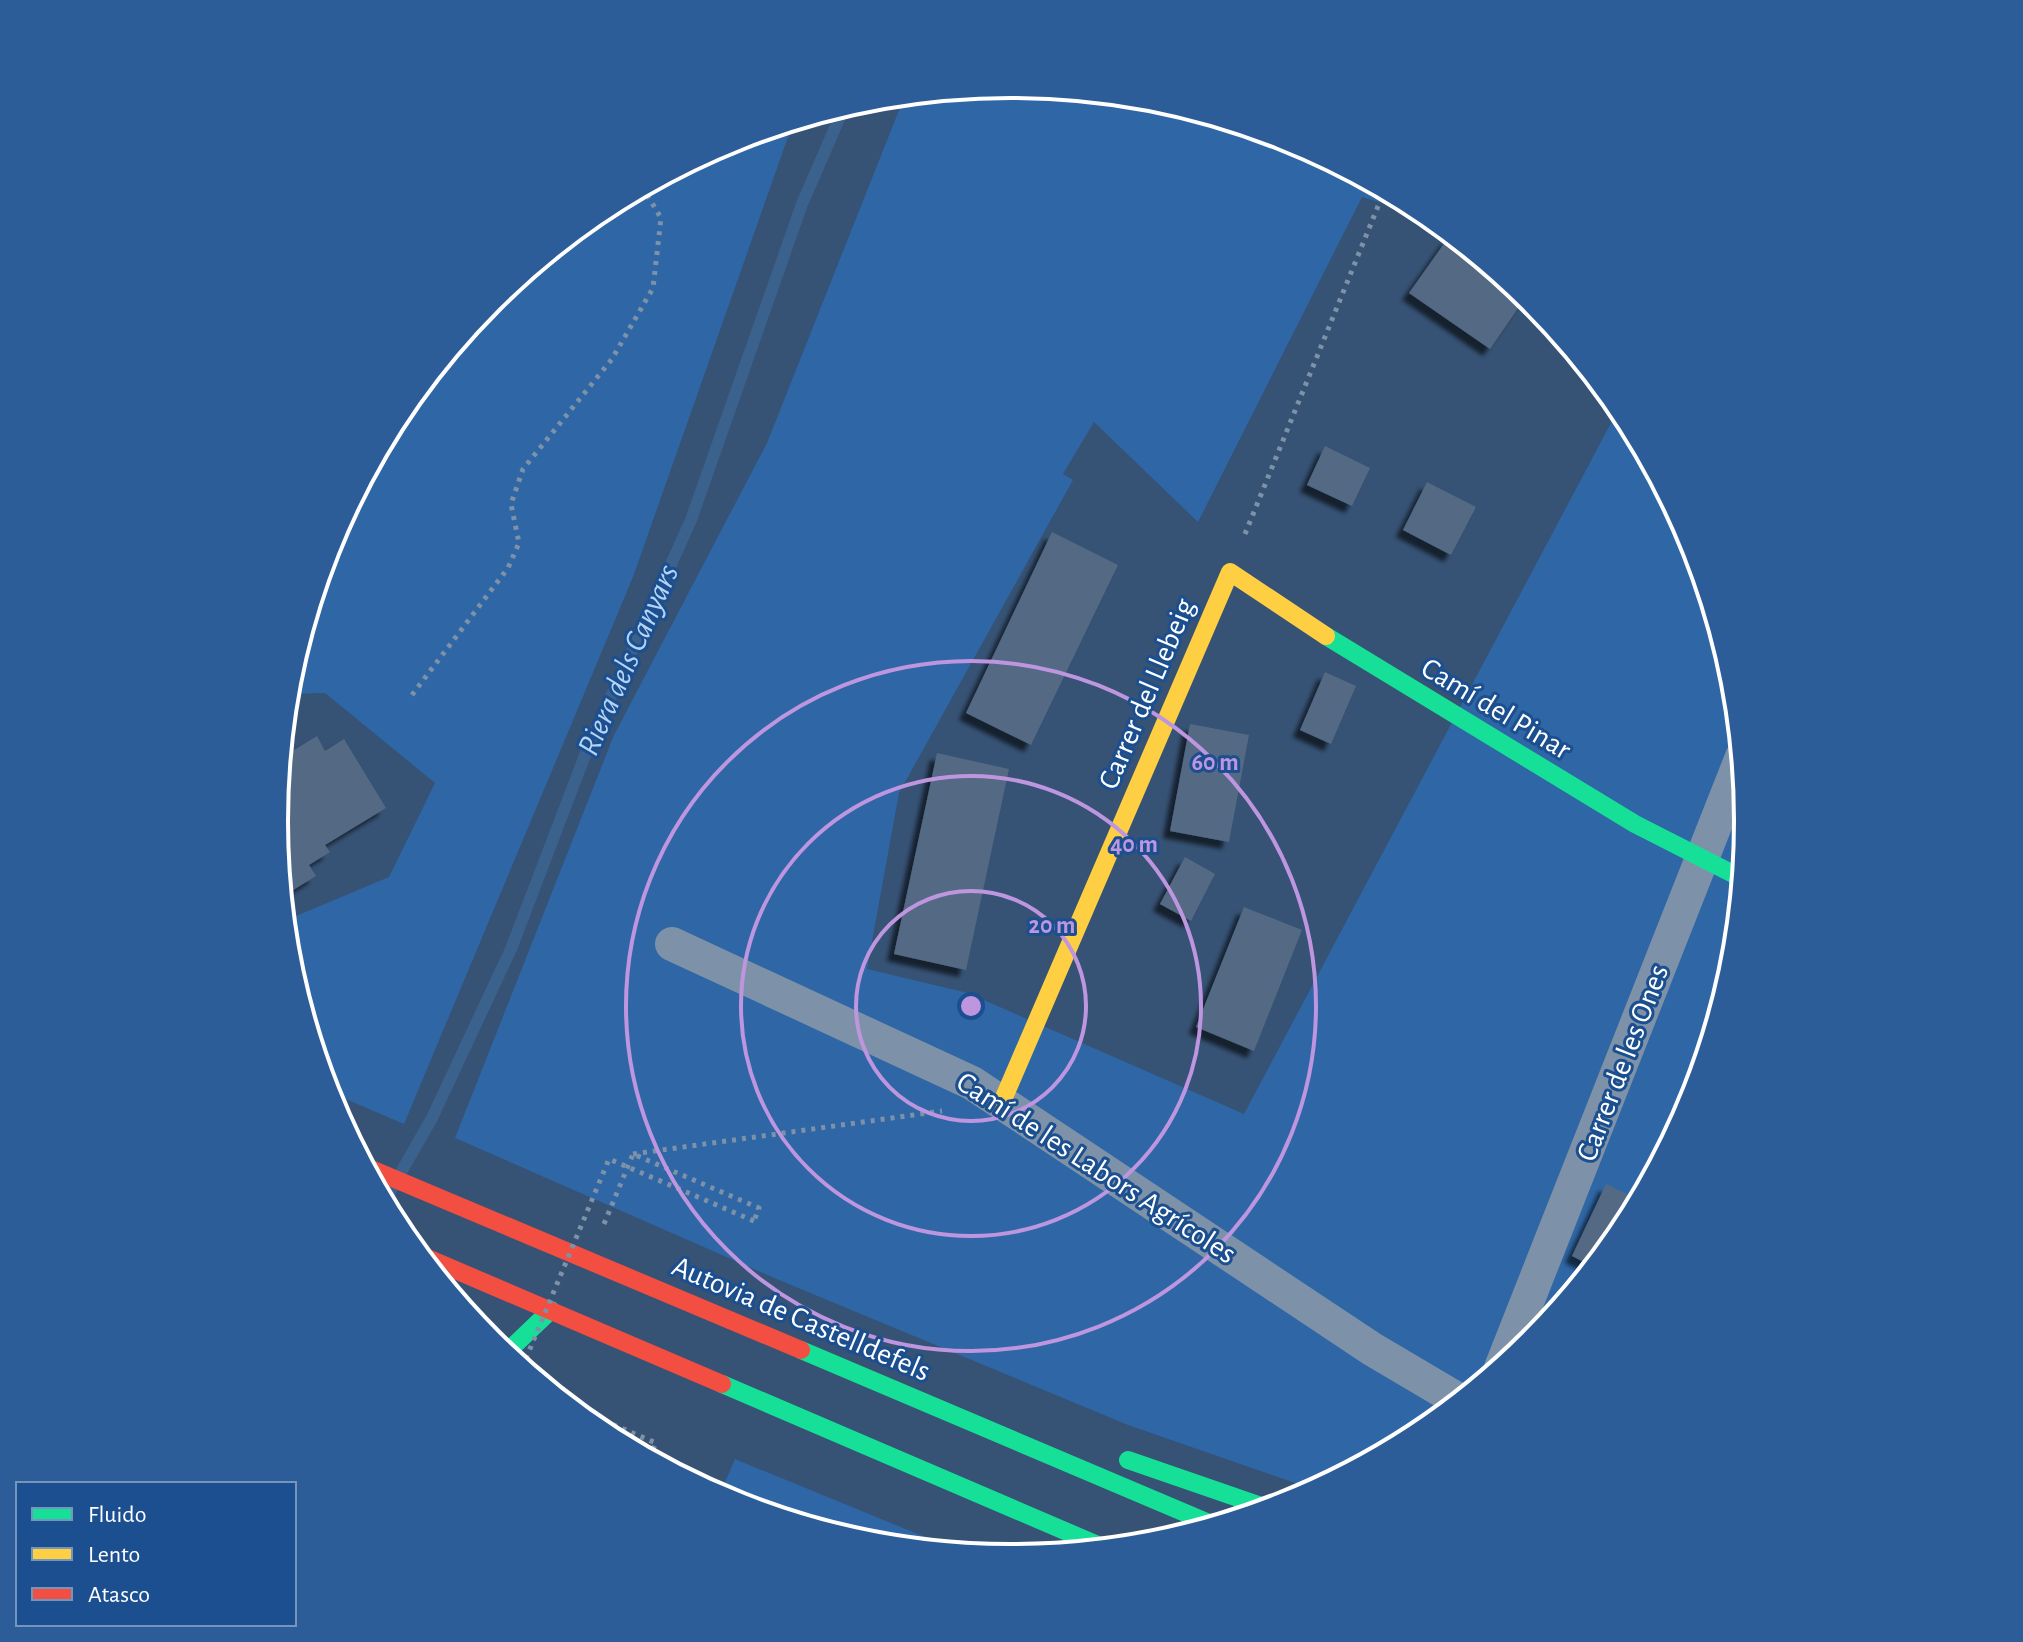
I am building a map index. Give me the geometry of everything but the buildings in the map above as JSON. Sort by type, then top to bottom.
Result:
[{"type":"main road","name":"Camí del Pinar","points":[[1230,572],[1376,670],[1700,860],[1732,874]]},
{"type":"main road","name":"Carrer del Llebeig","points":[[1002,1102],[1230,572]]},
{"type":"main road","name":"Autovia de Castelldefels","points":[[380,1173],[1199,1519]]},
{"type":"main road","points":[[449,1274],[551,1310],[1085,1540]]},
{"type":"main road","points":[[514,1345],[551,1310]]},
{"type":"main road","points":[[826,1359],[1037,1430]]},
{"type":"main road","points":[[1113,1455],[1252,1503]]},
{"type":"street","name":"Carrer de les Ones","points":[[1510,1344],[1733,779]]},
{"type":"street","name":"Camí de les Labors Agrícoles","points":[[672,944],[972,1083],[1372,1349],[1451,1396]]},
{"type":"path","points":[[412,695],[508,568],[519,543],[511,504],[523,469],[612,359],[653,288],[661,218],[648,196]]},
{"type":"path","points":[[1230,572],[1381,200]]},
{"type":"path","points":[[633,1154],[1002,1102]]},
{"type":"path","points":[[527,1357],[609,1159],[754,1221],[759,1208],[633,1154]]},
{"type":"path","points":[[589,1260],[633,1154]]},
{"type":"path","points":[[617,1426],[656,1443],[653,1449]]},
{"type":"shaded area","points":[[1012,98],[1106,104],[1153,112],[1244,136],[1288,153],[1389,205],[1362,197],[1198,522],[1094,422],[1063,474],[1073,480],[899,793],[867,969],[968,993],[1244,1114],[1613,419],[1660,501],[1679,544],[1710,634],[1721,680],[1733,774],[1734,821],[1733,868],[1721,962],[1710,1008],[1679,1098],[1638,1183],[1613,1223],[1555,1298],[1523,1332],[1452,1395],[1413,1422],[1373,1447],[1298,1484],[1128,1425],[779,1280],[455,1138],[614,735],[767,443],[900,107]]},
{"type":"shaded area","points":[[789,133],[633,577],[404,1124],[344,1098],[313,1008],[295,916],[389,877],[435,783],[325,693],[300,694],[313,634],[344,544],[385,459],[410,419],[468,344],[535,277],[610,220],[692,173]]},
{"type":"shaded area","points":[[735,1459],[930,1539],[824,1519],[779,1506],[724,1484]]},
{"type":"waterway","name":"Riera dels Canyars","points":[[390,1191],[432,1118],[511,949],[587,750],[691,520],[802,204],[839,119]]},
{"type":"traffic: fast","points":[[1326,636],[1635,824],[1732,874]]},
{"type":"traffic: fast","points":[[514,1345],[551,1310]]},
{"type":"traffic: fast","points":[[801,1350],[1199,1519]]},
{"type":"traffic: fast","points":[[722,1384],[1085,1540]]},
{"type":"traffic: fast","points":[[1128,1460],[1252,1503]]},
{"type":"traffic: slow","points":[[1002,1102],[1230,572],[1326,636]]},
{"type":"traffic: jam","points":[[380,1173],[801,1350]]},
{"type":"traffic: jam","points":[[440,1263],[722,1384]]}]
